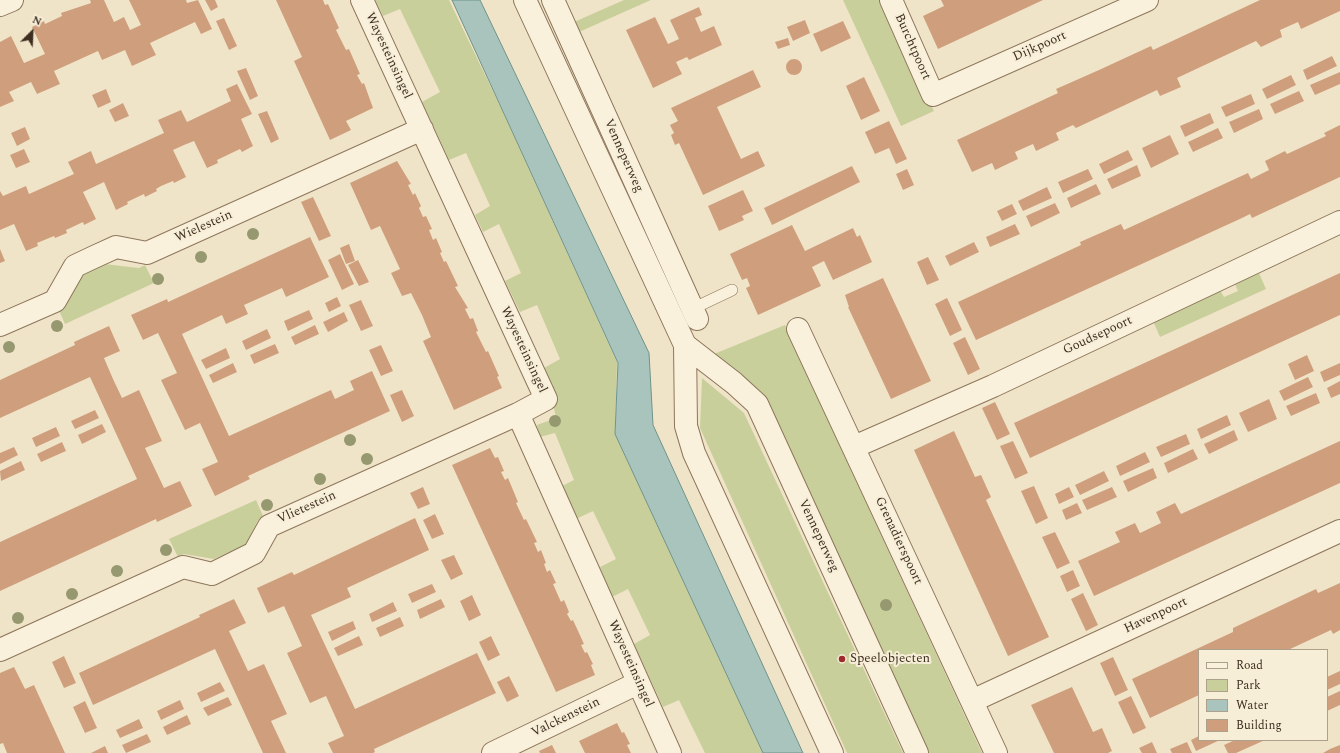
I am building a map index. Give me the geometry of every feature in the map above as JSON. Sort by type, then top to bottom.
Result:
[{"type":"street","points":[[0,6],[12,0]]},
{"type":"street","name":"Wayesteinsingel","points":[[362,0],[546,399],[518,414],[670,753]]},
{"type":"street","name":"Venneperweg","points":[[525,0],[685,345],[686,426],[694,453],[832,753]]},
{"type":"street","name":"Venneperweg","points":[[553,0],[691,307]]},
{"type":"street","name":"Burchtpoort","points":[[891,0],[933,95]]},
{"type":"street","name":"Dijkpoort","points":[[933,95],[1147,0]]},
{"type":"street","name":"Wielestein","points":[[0,325],[55,300],[75,266],[94,257],[116,247],[147,253],[422,129]]},
{"type":"street","name":"Goudsepoort","points":[[854,447],[993,386],[1340,222]]},
{"type":"street","points":[[663,300],[691,307]]},
{"type":"street","name":"Grenadierspoort","points":[[798,329],[996,753]]},
{"type":"street","name":"Venneperweg","points":[[685,345],[734,383],[757,404],[917,753]]},
{"type":"street","name":"Vlietestein","points":[[0,650],[183,567],[212,574],[254,553],[269,526],[518,414]]},
{"type":"street","name":"Havenpoort","points":[[972,701],[1340,531]]},
{"type":"street","name":"Valckenstein","points":[[493,753],[638,683]]},
{"type":"lane","points":[[691,307],[732,290]]},
{"type":"green space","points":[[375,0],[449,0],[502,110],[617,362],[615,434],[763,753],[705,753],[679,700],[663,707],[634,644],[650,635],[628,589],[612,597],[600,567],[616,559],[593,511],[576,519],[562,486],[574,480],[555,433],[540,437],[537,425],[556,418],[553,404],[553,386],[544,368],[560,359],[537,305],[520,312],[505,281],[521,273],[499,224],[483,232],[475,215],[490,206],[466,153],[449,160],[422,102],[440,92],[400,9],[383,16]]},
{"type":"green space","points":[[624,0],[651,0],[579,32],[574,22]]},
{"type":"green space","points":[[843,0],[883,0],[934,111],[901,126]]},
{"type":"green space","points":[[104,264],[139,268],[145,265],[154,283],[65,324],[57,306],[81,274]]},
{"type":"green space","points":[[1259,273],[1266,289],[1160,337],[1153,321],[1220,290],[1224,297],[1238,291],[1235,284]]},
{"type":"green space","points":[[785,325],[982,753],[923,753],[756,391],[714,354]]},
{"type":"green space","points":[[702,378],[744,413],[903,753],[847,753],[700,428]]},
{"type":"green space","points":[[256,500],[264,518],[258,520],[246,545],[214,559],[184,554],[178,557],[169,539]]},
{"type":"water","points":[[452,0],[480,0],[649,353],[653,425],[803,753],[763,753],[615,434],[618,363]]},
{"type":"building","points":[[90,0],[104,0],[114,22],[124,17],[130,30],[141,25],[129,0],[186,0],[187,3],[198,0],[212,29],[201,34],[195,22],[150,43],[156,55],[132,66],[125,50],[102,60],[98,51],[54,71],[60,84],[37,94],[31,82],[9,92],[14,101],[0,107],[0,42],[11,36],[24,63],[45,54],[32,27],[44,21],[45,24],[62,16],[61,13],[91,3]]},
{"type":"building","points":[[205,0],[215,0],[218,7],[211,11]]},
{"type":"building","points":[[276,0],[323,0],[325,5],[328,4],[339,28],[336,30],[346,50],[349,49],[360,74],[357,75],[362,84],[364,83],[373,108],[346,121],[351,130],[330,140],[294,61],[302,57]]},
{"type":"building","points":[[941,0],[1043,0],[938,49],[923,16],[944,6]]},
{"type":"building","points":[[1260,0],[1340,0],[1340,11],[1301,29],[1298,22],[1280,30],[1282,37],[1261,47],[1256,41],[1177,78],[1181,87],[1160,96],[1157,90],[1076,128],[1073,125],[1056,133],[1059,140],[1036,151],[1033,144],[1015,152],[1018,159],[995,170],[992,163],[972,172],[957,140],[1058,93],[1056,89],[1151,46],[1153,50]]},
{"type":"building","points":[[699,7],[702,15],[695,18],[701,32],[714,26],[722,45],[689,60],[687,57],[676,62],[682,74],[653,88],[626,30],[655,17],[668,44],[679,39],[670,20]]},
{"type":"building","points":[[224,18],[237,46],[229,50],[216,21]]},
{"type":"building","points":[[805,20],[810,33],[793,41],[787,27]]},
{"type":"building","points":[[843,21],[851,38],[821,52],[813,34]]},
{"type":"building","points":[[788,38],[790,45],[778,49],[775,42]]},
{"type":"building","points":[[1332,56],[1337,66],[1307,80],[1303,70]]},
{"type":"building","points":[[791,59],[797,59],[802,64],[800,73],[797,75],[791,75],[786,70],[786,64]]},
{"type":"building","points":[[246,68],[258,96],[250,100],[237,71]]},
{"type":"building","points":[[753,70],[761,87],[717,107],[741,159],[758,151],[765,166],[703,195],[679,143],[675,145],[671,135],[674,133],[670,125],[678,121],[671,108]]},
{"type":"building","points":[[1340,72],[1340,84],[1315,95],[1310,85]]},
{"type":"building","points":[[1291,75],[1296,85],[1267,99],[1262,89]]},
{"type":"building","points":[[864,77],[880,111],[861,120],[846,86]]},
{"type":"building","points":[[237,84],[252,114],[241,119],[253,146],[242,152],[240,149],[217,160],[218,163],[207,168],[194,141],[173,150],[186,177],[174,183],[173,181],[161,186],[156,189],[157,191],[145,197],[144,194],[127,202],[128,204],[116,210],[104,182],[83,192],[96,219],[84,225],[83,222],[66,230],[67,233],[55,238],[54,236],[37,243],[38,246],[26,251],[14,224],[0,230],[0,191],[3,196],[26,186],[29,194],[74,174],[68,162],[91,151],[96,164],[164,133],[158,120],[181,110],[187,122],[231,101],[226,89]]},
{"type":"building","points":[[106,89],[111,102],[98,108],[92,95]]},
{"type":"building","points":[[1299,91],[1304,101],[1275,114],[1270,104]]},
{"type":"building","points":[[1251,94],[1255,104],[1226,117],[1221,107]]},
{"type":"building","points":[[123,103],[129,116],[115,122],[109,110]]},
{"type":"building","points":[[1259,109],[1263,119],[1234,133],[1229,122]]},
{"type":"building","points":[[267,111],[279,139],[271,143],[258,114]]},
{"type":"building","points":[[1210,113],[1214,123],[1185,137],[1180,126]]},
{"type":"building","points":[[889,121],[907,159],[896,164],[889,148],[875,154],[865,132]]},
{"type":"building","points":[[1340,125],[1340,177],[1252,218],[1250,214],[976,340],[958,302],[1081,245],[1080,242],[1121,224],[1124,230],[1248,173],[1251,179],[1269,170],[1265,161],[1285,151],[1287,154],[1326,136],[1324,133]]},
{"type":"building","points":[[25,127],[30,139],[17,146],[11,133]]},
{"type":"building","points":[[1218,128],[1223,138],[1193,152],[1188,142]]},
{"type":"building","points":[[1170,135],[1179,154],[1151,168],[1142,148]]},
{"type":"building","points":[[24,149],[30,162],[16,168],[10,155]]},
{"type":"building","points":[[1128,150],[1133,160],[1104,174],[1099,164]]},
{"type":"building","points":[[397,161],[411,184],[408,185],[413,195],[415,193],[421,206],[419,208],[423,217],[426,216],[432,229],[429,230],[433,240],[436,238],[442,252],[440,253],[444,262],[446,261],[458,286],[455,287],[468,308],[465,309],[470,319],[473,318],[478,331],[476,332],[486,352],[488,351],[499,376],[497,377],[502,388],[454,410],[423,341],[431,337],[422,315],[411,293],[402,296],[391,273],[400,269],[380,226],[371,230],[350,183]]},
{"type":"building","points":[[1137,165],[1141,176],[1112,189],[1107,179]]},
{"type":"building","points":[[852,166],[860,182],[772,225],[764,208]]},
{"type":"building","points":[[907,169],[914,185],[903,190],[896,174]]},
{"type":"building","points":[[1088,169],[1093,179],[1063,193],[1058,182]]},
{"type":"building","points":[[1096,184],[1101,194],[1071,208],[1067,198]]},
{"type":"building","points":[[1047,187],[1052,198],[1023,211],[1018,201]]},
{"type":"building","points":[[743,190],[753,211],[742,216],[744,220],[719,231],[708,206]]},
{"type":"building","points":[[313,197],[331,236],[319,241],[301,202]]},
{"type":"building","points":[[1055,203],[1060,213],[1031,227],[1026,216]]},
{"type":"building","points":[[1012,204],[1017,214],[1002,221],[997,211]]},
{"type":"building","points":[[1015,224],[1020,234],[990,247],[986,237]]},
{"type":"building","points":[[792,225],[805,251],[853,228],[857,237],[860,235],[872,262],[833,280],[824,261],[812,267],[821,286],[758,315],[746,288],[750,286],[747,278],[742,280],[730,254]]},
{"type":"building","points":[[310,237],[329,277],[286,297],[282,288],[244,305],[248,314],[226,324],[222,315],[182,334],[229,436],[331,390],[335,399],[354,390],[350,381],[372,371],[390,411],[248,476],[250,479],[215,496],[202,469],[218,462],[200,423],[185,430],[161,380],[177,373],[158,333],[143,340],[131,315],[167,299],[168,302]]},
{"type":"building","points":[[974,242],[979,252],[950,266],[945,256]]},
{"type":"building","points":[[349,244],[355,261],[346,264],[340,248]]},
{"type":"building","points":[[0,249],[5,261],[0,263]]},
{"type":"building","points":[[340,254],[354,284],[342,290],[328,260]]},
{"type":"building","points":[[928,257],[939,280],[927,285],[917,262]]},
{"type":"building","points":[[358,260],[369,282],[359,286],[348,265]]},
{"type":"building","points":[[1340,273],[1340,315],[1030,458],[1014,423]]},
{"type":"building","points":[[883,278],[931,381],[891,399],[848,307],[845,295]]},
{"type":"building","points":[[337,297],[341,306],[329,312],[325,303]]},
{"type":"building","points":[[947,298],[962,330],[950,336],[935,304]]},
{"type":"building","points":[[361,300],[373,326],[361,331],[349,305]]},
{"type":"building","points":[[309,310],[313,319],[288,331],[284,321]]},
{"type":"building","points":[[344,312],[348,321],[328,332],[323,322]]},
{"type":"building","points":[[315,325],[319,334],[295,345],[291,337]]},
{"type":"building","points":[[109,326],[120,351],[104,358],[113,379],[122,398],[139,390],[162,441],[145,448],[164,488],[180,481],[192,506],[157,522],[156,519],[0,591],[0,542],[137,479],[90,377],[0,418],[0,380],[75,345],[74,342]]},
{"type":"building","points":[[267,329],[271,338],[246,350],[242,341]]},
{"type":"building","points":[[965,337],[980,369],[968,375],[953,343]]},
{"type":"building","points":[[275,344],[279,353],[254,364],[250,355]]},
{"type":"building","points":[[381,345],[393,371],[381,376],[369,350]]},
{"type":"building","points":[[226,348],[230,358],[206,369],[201,360]]},
{"type":"building","points":[[1307,355],[1314,371],[1295,380],[1288,364]]},
{"type":"building","points":[[233,363],[237,372],[213,383],[209,375]]},
{"type":"building","points":[[1340,363],[1340,375],[1324,382],[1320,372]]},
{"type":"building","points":[[1308,377],[1313,387],[1284,401],[1279,391]]},
{"type":"building","points":[[1340,381],[1340,394],[1331,398],[1327,388]]},
{"type":"building","points":[[402,390],[414,416],[402,422],[390,395]]},
{"type":"building","points":[[1316,393],[1320,403],[1291,416],[1286,406]]},
{"type":"building","points":[[1269,399],[1277,419],[1248,432],[1239,413]]},
{"type":"building","points":[[995,402],[1010,434],[997,440],[982,408]]},
{"type":"building","points":[[95,410],[99,418],[75,429],[71,421]]},
{"type":"building","points":[[1227,415],[1231,425],[1201,439],[1197,429]]},
{"type":"building","points":[[102,424],[106,432],[82,444],[78,435]]},
{"type":"building","points":[[56,427],[60,436],[36,447],[32,438]]},
{"type":"building","points":[[1234,430],[1238,440],[1209,454],[1204,444]]},
{"type":"building","points":[[954,431],[975,477],[981,475],[991,497],[986,500],[1049,637],[1008,656],[914,450]]},
{"type":"building","points":[[1186,434],[1190,444],[1161,457],[1156,447]]},
{"type":"building","points":[[1013,441],[1028,473],[1015,479],[1000,446]]},
{"type":"building","points":[[1340,441],[1340,483],[1094,596],[1078,561],[1120,542],[1115,532],[1135,523],[1140,533],[1161,523],[1156,512],[1175,503],[1181,514]]},
{"type":"building","points":[[62,442],[66,451],[41,462],[37,454]]},
{"type":"building","points":[[14,447],[18,455],[0,464],[0,453]]},
{"type":"building","points":[[490,448],[495,458],[498,457],[504,471],[501,472],[505,480],[508,478],[518,502],[516,503],[524,520],[526,519],[537,542],[534,543],[538,552],[541,550],[546,563],[544,564],[547,572],[550,570],[556,583],[553,584],[561,602],[564,600],[569,612],[567,614],[571,621],[573,620],[584,644],[581,645],[585,653],[587,652],[593,664],[591,665],[595,675],[556,692],[452,465]]},
{"type":"building","points":[[1193,449],[1198,459],[1168,473],[1164,463]]},
{"type":"building","points":[[1145,452],[1150,462],[1120,476],[1116,466]]},
{"type":"building","points":[[21,461],[25,470],[1,481],[0,471]]},
{"type":"building","points":[[1153,468],[1157,478],[1128,492],[1123,481]]},
{"type":"building","points":[[1104,471],[1109,481],[1080,495],[1075,485]]},
{"type":"building","points":[[1034,486],[1048,518],[1036,524],[1021,491]]},
{"type":"building","points":[[423,487],[430,504],[418,509],[410,493]]},
{"type":"building","points":[[1069,487],[1074,497],[1059,504],[1055,494]]},
{"type":"building","points":[[1112,487],[1117,497],[1087,510],[1082,500]]},
{"type":"building","points":[[1077,503],[1082,513],[1066,520],[1062,510]]},
{"type":"building","points":[[435,514],[444,534],[432,539],[423,520]]},
{"type":"building","points":[[415,518],[429,550],[347,588],[351,597],[311,615],[355,709],[477,653],[496,693],[374,749],[375,752],[373,753],[333,753],[328,743],[344,736],[326,696],[310,703],[287,653],[302,646],[284,606],[268,613],[257,588],[292,572],[294,575]]},
{"type":"building","points":[[1055,532],[1070,563],[1057,569],[1042,537]]},
{"type":"building","points":[[454,555],[463,574],[451,580],[441,560]]},
{"type":"building","points":[[1073,570],[1080,586],[1067,592],[1060,576]]},
{"type":"building","points":[[1340,583],[1340,630],[1333,634],[1331,630],[1290,649],[1198,649],[1198,695],[1150,718],[1132,679],[1233,632],[1233,628],[1316,589],[1318,593]]},
{"type":"building","points":[[432,584],[436,592],[412,603],[408,594]]},
{"type":"building","points":[[1083,593],[1098,625],[1086,631],[1071,599]]},
{"type":"building","points":[[472,595],[481,615],[469,621],[460,601]]},
{"type":"building","points":[[234,599],[246,623],[229,631],[248,671],[264,664],[287,714],[271,721],[286,753],[263,753],[215,649],[93,705],[79,673],[200,617],[199,615]]},
{"type":"building","points":[[441,599],[445,607],[420,619],[417,610]]},
{"type":"building","points":[[393,602],[397,611],[372,622],[369,614]]},
{"type":"building","points":[[400,617],[404,626],[380,637],[376,628]]},
{"type":"building","points":[[353,621],[356,629],[332,641],[328,632]]},
{"type":"building","points":[[359,636],[363,645],[338,656],[334,648]]},
{"type":"building","points":[[491,636],[500,655],[488,661],[479,642]]},
{"type":"building","points":[[64,656],[76,683],[64,688],[52,662]]},
{"type":"building","points":[[1113,657],[1128,690],[1115,696],[1100,663]]},
{"type":"building","points":[[14,667],[25,689],[34,685],[65,753],[7,753],[3,743],[0,744],[0,673]]},
{"type":"building","points":[[1340,671],[1340,684],[1328,690],[1328,677]]},
{"type":"building","points":[[509,676],[519,696],[507,702],[497,682]]},
{"type":"building","points":[[220,682],[225,691],[201,702],[197,693]]},
{"type":"building","points":[[1072,687],[1093,732],[1102,728],[1112,751],[1108,753],[1054,753],[1031,705]]},
{"type":"building","points":[[1340,691],[1340,705],[1328,711],[1328,697]]},
{"type":"building","points":[[1131,696],[1146,728],[1133,734],[1118,702]]},
{"type":"building","points":[[228,697],[232,705],[208,716],[203,708]]},
{"type":"building","points":[[180,700],[184,709],[161,720],[157,711]]},
{"type":"building","points":[[85,701],[97,728],[85,733],[73,707]]},
{"type":"building","points":[[187,715],[191,724],[167,735],[163,727]]},
{"type":"building","points":[[139,719],[143,728],[120,738],[116,730]]},
{"type":"building","points":[[617,723],[622,733],[624,732],[630,744],[627,745],[631,753],[585,753],[579,741]]},
{"type":"building","points":[[147,734],[151,742],[126,753],[122,745]]},
{"type":"building","points":[[1198,736],[1198,741],[1218,741],[1196,751],[1191,740]]},
{"type":"building","points":[[1233,741],[1263,741],[1236,753],[1228,753],[1224,745]]},
{"type":"building","points":[[1152,742],[1157,753],[1142,753],[1139,748]]},
{"type":"building","points":[[1187,742],[1192,753],[1172,753],[1170,749]]},
{"type":"building","points":[[552,745],[556,753],[540,753],[539,751]]},
{"type":"building","points":[[1340,745],[1340,753],[1323,753],[1330,749]]},
{"type":"building","points":[[105,746],[108,753],[91,753]]},
{"type":"place","name":"Speelobjecten","points":[[842,659]]}]
